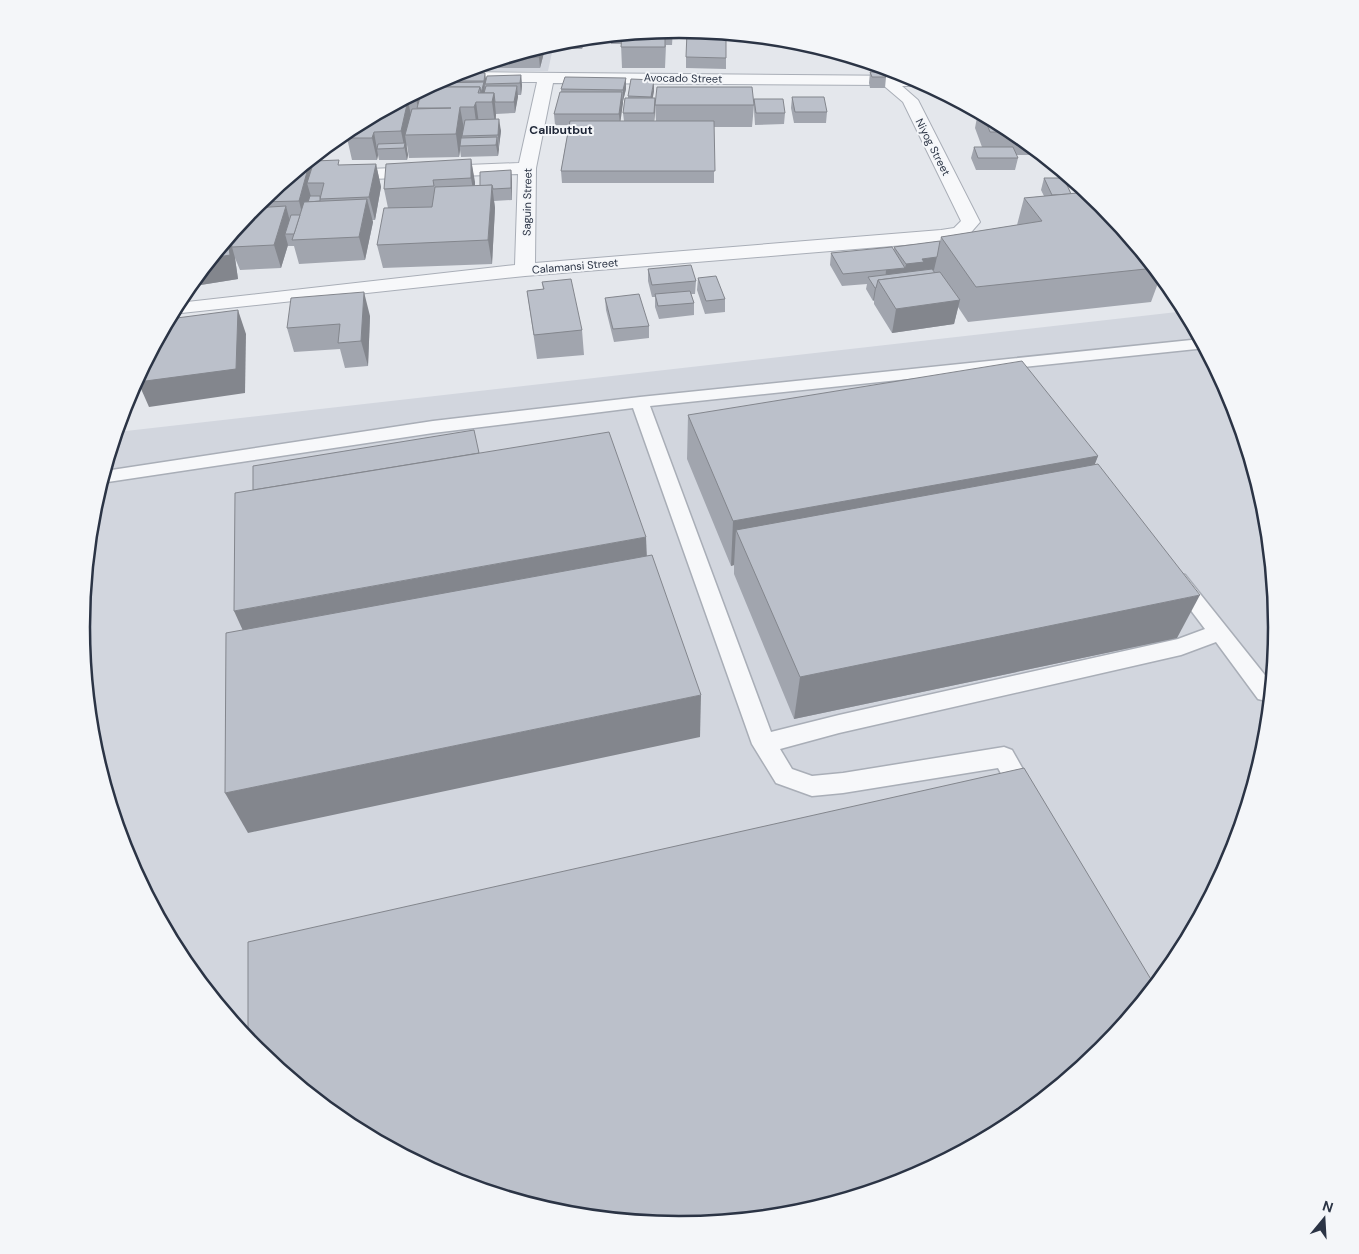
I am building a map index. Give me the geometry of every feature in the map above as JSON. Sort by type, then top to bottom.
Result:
[{"type":"street","name":"Avocado Street","points":[[470,76],[901,80]]},
{"type":"street","name":"Saguin Street","points":[[525,270],[527,168],[546,77]]},
{"type":"street","name":"Niyog Street","points":[[886,80],[910,100],[971,222]]},
{"type":"street","points":[[299,178],[527,168]]},
{"type":"street","name":"Calamansi Street","points":[[184,308],[525,270],[941,236],[960,233],[971,222]]},
{"type":"lane","points":[[110,476],[433,427],[640,402],[1011,371],[1197,345]]},
{"type":"lane","points":[[640,402],[764,744],[784,776],[812,786],[843,783],[1004,757],[1039,817]]},
{"type":"lane","points":[[1164,563],[1265,692]]},
{"type":"lane","points":[[764,744],[839,724],[1181,647],[1220,632]]},
{"type":"shaded area","points":[[552,52],[548,71],[484,71]]},
{"type":"shaded area","points":[[1178,312],[1208,366],[1238,438],[1258,512],[1264,550],[1268,588],[1268,666],[1258,742],[1238,816],[1208,888],[1170,955],[1123,1016],[1090,1050],[269,1050],[236,1016],[212,986],[189,955],[169,922],[135,853],[121,816],[101,742],[91,666],[91,588],[101,512],[110,474],[124,431]]},
{"type":"building","points":[[665,38],[665,47],[621,47],[621,41]]},
{"type":"building","points":[[687,38],[726,40],[726,58],[686,57]]},
{"type":"building","points":[[870,72],[877,72],[886,75],[886,77],[872,77]]},
{"type":"building","points":[[479,73],[485,73],[484,81],[457,81]]},
{"type":"building","points":[[521,75],[520,83],[485,84],[487,76]]},
{"type":"building","points":[[565,77],[626,78],[623,90],[561,89]]},
{"type":"building","points":[[631,79],[654,80],[651,97],[628,96]]},
{"type":"building","points":[[484,82],[481,93],[480,87],[443,87],[453,83]]},
{"type":"building","points":[[486,86],[517,86],[514,102],[495,102],[494,93],[484,93]]},
{"type":"building","points":[[443,87],[480,87],[478,93],[494,93],[492,102],[476,102],[474,107],[460,107],[456,134],[405,135],[412,109],[451,108],[417,108],[420,98]]},
{"type":"building","points":[[657,87],[752,87],[754,105],[655,105]]},
{"type":"building","points":[[560,92],[622,92],[619,114],[554,114]]},
{"type":"building","points":[[792,97],[824,97],[827,112],[795,112]]},
{"type":"building","points":[[625,98],[655,98],[654,113],[623,113]]},
{"type":"building","points":[[754,99],[783,99],[785,113],[756,113]]},
{"type":"building","points":[[407,104],[401,131],[374,132],[372,138],[351,138]]},
{"type":"building","points":[[499,119],[498,135],[462,136],[465,120]]},
{"type":"building","points":[[570,121],[714,121],[715,171],[561,171]]},
{"type":"building","points":[[987,124],[999,132],[990,132]]},
{"type":"building","points":[[497,137],[496,145],[460,146],[461,138]]},
{"type":"building","points":[[405,143],[404,148],[377,149],[378,144]]},
{"type":"building","points":[[974,147],[1013,147],[1018,158],[978,158]]},
{"type":"building","points":[[471,159],[471,178],[433,180],[434,186],[384,189],[386,164]]},
{"type":"building","points":[[339,160],[338,165],[376,164],[369,197],[320,199],[324,183],[307,183],[312,166],[319,161]]},
{"type":"building","points":[[307,170],[299,201],[272,202]]},
{"type":"building","points":[[511,170],[511,188],[493,189],[492,185],[480,186],[480,172]]},
{"type":"building","points":[[1044,178],[1061,178],[1066,182],[1071,194],[1052,195]]},
{"type":"building","points":[[492,185],[488,240],[377,245],[384,208],[432,207],[435,187]]},
{"type":"building","points":[[1078,193],[1123,238],[1148,269],[976,287],[941,237],[1042,221],[1024,198]]},
{"type":"building","points":[[310,196],[320,196],[320,201],[308,202]]},
{"type":"building","points":[[367,199],[359,237],[292,240],[304,202]]},
{"type":"building","points":[[286,206],[274,245],[232,247],[231,244],[236,238],[266,207]]},
{"type":"building","points":[[291,215],[300,215],[294,234],[285,234]]},
{"type":"building","points":[[940,241],[937,257],[922,259],[924,262],[906,264],[894,247]]},
{"type":"building","points":[[229,247],[230,255],[221,256]]},
{"type":"building","points":[[892,247],[905,268],[843,274],[831,253]]},
{"type":"building","points":[[691,265],[696,281],[652,285],[648,269]]},
{"type":"building","points":[[932,269],[935,273],[878,280],[876,288],[868,277]]},
{"type":"building","points":[[940,272],[960,300],[896,309],[878,280]]},
{"type":"building","points":[[716,276],[725,299],[706,301],[698,278]]},
{"type":"building","points":[[571,279],[582,330],[534,335],[527,291],[544,289],[542,282]]},
{"type":"building","points":[[690,291],[694,303],[658,306],[655,294]]},
{"type":"building","points":[[364,292],[361,341],[338,343],[340,324],[287,328],[291,298]]},
{"type":"building","points":[[639,294],[649,326],[613,329],[605,298]]},
{"type":"building","points":[[238,310],[236,369],[144,381],[178,318]]},
{"type":"building","points":[[1022,361],[1098,456],[733,521],[688,415]]},
{"type":"building","points":[[474,430],[479,453],[253,490],[253,466]]},
{"type":"building","points":[[609,432],[646,537],[234,611],[235,493]]},
{"type":"building","points":[[1098,464],[1200,595],[800,677],[736,530]]},
{"type":"building","points":[[652,555],[701,695],[225,793],[226,633]]},
{"type":"building","points":[[1024,768],[1151,980],[1123,1016],[1096,1044],[1038,1095],[974,1138],[940,1156],[905,1172],[869,1185],[795,1205],[718,1215],[641,1215],[564,1205],[490,1185],[454,1172],[419,1156],[385,1138],[352,1117],[291,1070],[248,1028],[248,942]]},
{"type":"district","name":"Calibutbut","points":[[561,130]]}]
